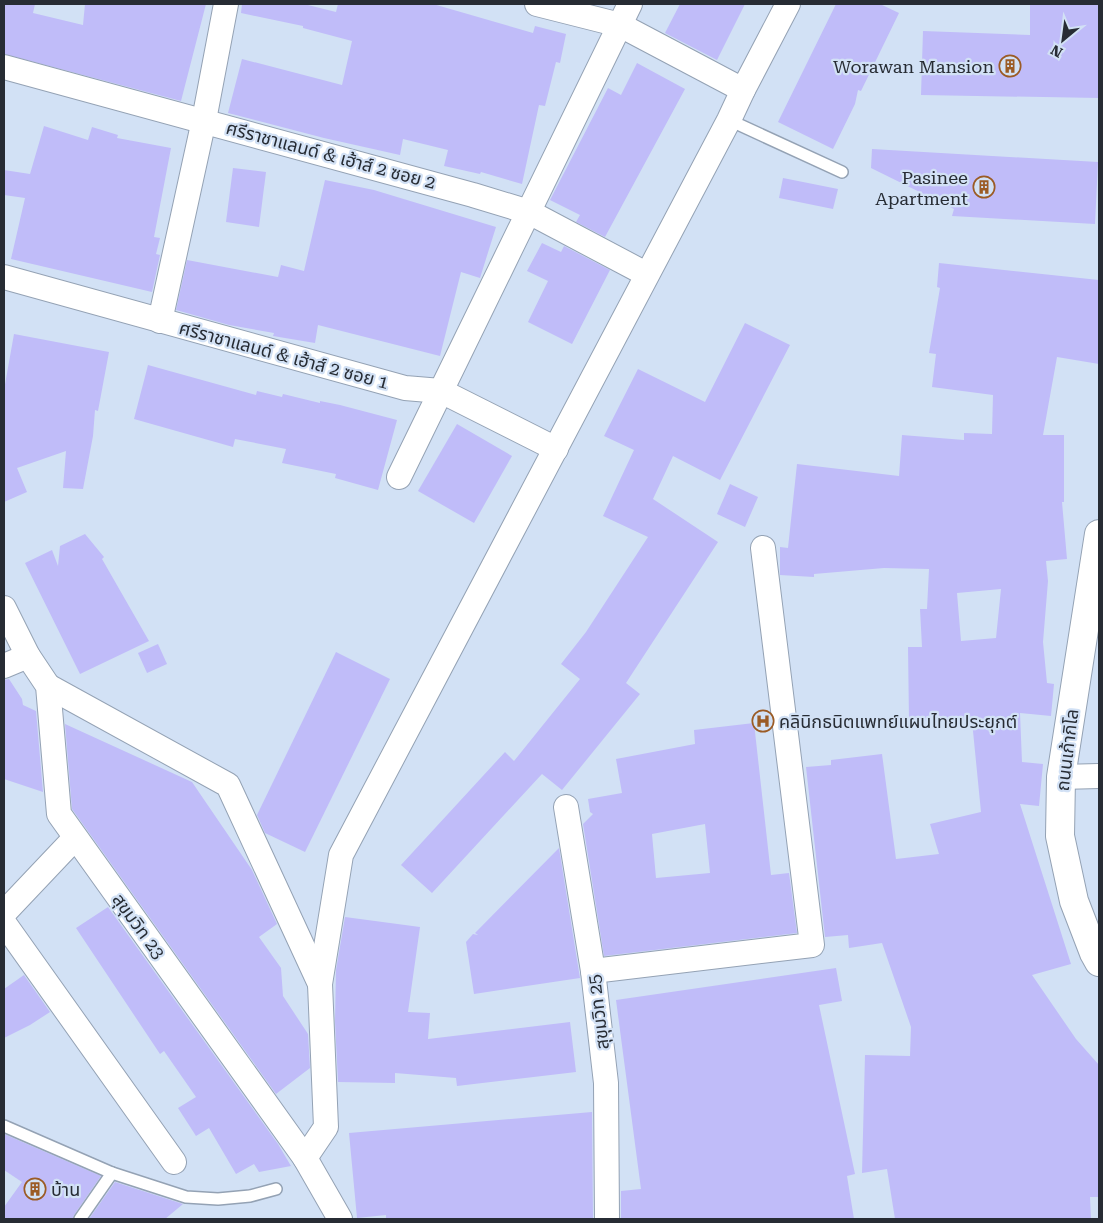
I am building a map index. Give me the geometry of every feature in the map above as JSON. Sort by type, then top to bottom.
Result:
[{"type":"main road","name":"ถนนเก้ากิโล","points":[[1099,534],[1061,777],[1060,836],[1074,901],[1094,954],[1099,962]]},
{"type":"street","points":[[160,321],[204,120],[226,4]]},
{"type":"street","points":[[537,4],[625,14],[743,90]]},
{"type":"street","points":[[304,1158],[326,1127],[320,984],[341,855],[556,449],[646,274],[729,120],[788,4]]},
{"type":"street","points":[[399,477],[625,14]]},
{"type":"street","name":"ศรีราชาแลนด์ & เฮ้าส์ 2 ซอย 2","points":[[4,66],[473,194],[528,212],[646,274]]},
{"type":"street","name":"ศรีราชาแลนด์ & เฮ้าส์ 2 ซอย 1","points":[[4,277],[405,388],[441,391],[556,449]]},
{"type":"street","points":[[593,971],[812,946],[764,548]]},
{"type":"street","name":"สุขุมวิท 23","points":[[4,608],[28,656],[48,686],[59,814],[304,1158],[340,1219]]},
{"type":"street","points":[[4,666],[28,656]]},
{"type":"street","points":[[48,686],[228,786],[320,984]]},
{"type":"street","points":[[1061,777],[1099,776]]},
{"type":"street","name":"สุขุมวิท 25","points":[[566,807],[593,971],[606,1083],[607,1219]]},
{"type":"street","points":[[4,913],[75,838]]},
{"type":"street","points":[[4,923],[174,1162]]},
{"type":"lane","points":[[729,120],[842,172]]},
{"type":"lane","points":[[4,1126],[112,1173],[186,1197],[218,1199],[250,1196],[276,1189]]},
{"type":"lane","points":[[80,1219],[112,1173]]},
{"type":"building","points":[[4,4],[35,4],[33,13],[83,25],[85,4],[206,4],[181,101],[4,54]]},
{"type":"building","points":[[242,4],[304,4],[336,12],[338,4],[433,4],[533,33],[535,26],[566,34],[560,63],[556,62],[545,106],[539,105],[522,184],[481,172],[480,174],[444,166],[448,150],[403,139],[400,155],[324,138],[228,113],[242,59],[342,85],[352,41],[303,28],[303,26],[241,13]]},
{"type":"building","points":[[680,4],[745,4],[717,60],[665,33]]},
{"type":"building","points":[[836,4],[880,4],[899,13],[861,91],[858,90],[855,104],[833,149],[778,122]]},
{"type":"building","name":"Worawan Mansion","points":[[1030,4],[1099,4],[1099,98],[921,95],[923,31],[1030,35]]},
{"type":"building","points":[[637,63],[685,89],[605,237],[576,222],[580,215],[550,200],[608,88],[621,95]]},
{"type":"building","points":[[44,126],[88,140],[92,127],[118,135],[117,138],[171,148],[154,237],[160,238],[156,254],[160,255],[152,292],[11,259],[25,198],[4,195],[4,170],[30,174]]},
{"type":"building","name":"Pasinee Apartment","points":[[872,149],[1098,162],[1095,224],[952,216],[954,209],[871,168]]},
{"type":"building","points":[[233,168],[266,172],[259,227],[226,222]]},
{"type":"building","points":[[783,178],[838,189],[833,209],[779,198]]},
{"type":"building","points":[[325,180],[374,190],[496,227],[480,278],[461,272],[440,356],[318,325],[315,343],[273,336],[274,333],[229,325],[176,310],[187,260],[278,277],[281,265],[304,271]]},
{"type":"building","points":[[542,243],[561,252],[564,246],[610,270],[572,344],[528,322],[548,281],[527,271]]},
{"type":"building","points":[[939,263],[1099,280],[1099,364],[1057,357],[1043,435],[1064,435],[1064,502],[1062,502],[1067,559],[1046,561],[1048,581],[1043,642],[1047,683],[1054,684],[1051,716],[1020,713],[1022,762],[1043,764],[1039,806],[1020,804],[1071,964],[1032,975],[1076,1039],[1099,1065],[1099,1197],[1090,1197],[1091,1219],[895,1219],[887,1169],[862,1173],[865,1055],[910,1056],[911,1027],[882,943],[849,948],[848,935],[825,937],[806,767],[831,765],[831,760],[882,754],[896,859],[939,854],[930,824],[981,812],[972,721],[909,721],[908,647],[922,647],[920,609],[927,609],[929,569],[884,568],[814,574],[814,577],[780,575],[780,547],[788,548],[797,464],[899,476],[902,435],[964,440],[964,433],[992,434],[993,395],[932,387],[936,354],[929,353],[940,288],[937,287]],"holes":[[[1001,589],[996,638],[961,641],[957,593]]]},
{"type":"building","points":[[745,323],[790,345],[720,480],[673,456],[653,499],[718,542],[626,683],[640,694],[562,790],[542,774],[432,893],[401,865],[505,752],[514,761],[580,679],[561,664],[586,632],[648,537],[603,516],[634,450],[604,436],[638,369],[705,402]]},
{"type":"building","points":[[14,334],[109,352],[98,411],[95,410],[93,436],[83,489],[63,488],[66,451],[17,468],[27,492],[4,502],[4,390]]},
{"type":"building","points":[[148,365],[256,395],[257,391],[282,397],[283,394],[320,403],[320,401],[340,405],[397,420],[378,490],[335,478],[336,474],[282,463],[286,449],[235,439],[233,447],[134,419]]},
{"type":"building","points":[[457,424],[512,456],[474,523],[418,491]]},
{"type":"building","points":[[730,484],[758,497],[745,527],[717,514]]},
{"type":"building","points":[[85,534],[104,557],[102,559],[149,641],[80,674],[25,563],[52,550],[58,566],[60,546]]},
{"type":"building","points":[[158,644],[167,664],[147,673],[138,653]]},
{"type":"building","points":[[336,652],[390,679],[305,852],[265,833],[257,815]]},
{"type":"building","points":[[9,679],[22,699],[23,705],[36,711],[43,792],[4,779],[4,680]]},
{"type":"building","points":[[754,723],[771,875],[789,873],[797,933],[604,956],[583,824],[593,814],[590,812],[588,799],[622,793],[616,759],[695,744],[694,730]],"holes":[[[705,824],[710,873],[656,878],[652,834]]]},
{"type":"building","points":[[65,724],[192,782],[252,870],[277,924],[259,937],[281,968],[283,996],[308,1034],[310,1068],[276,1094],[72,809]]},
{"type":"building","points":[[559,848],[580,978],[474,994],[466,942],[473,934],[478,935],[475,933]]},
{"type":"building","points":[[108,907],[278,1144],[291,1166],[259,1172],[254,1164],[236,1174],[209,1128],[196,1136],[178,1108],[196,1097],[164,1051],[160,1054],[76,928]]},
{"type":"building","points":[[345,917],[420,927],[408,1012],[430,1013],[428,1039],[570,1022],[576,1072],[457,1086],[456,1078],[395,1073],[395,1083],[338,1082],[335,1021],[336,970]]},
{"type":"building","points":[[836,968],[842,1001],[819,1005],[855,1174],[847,1176],[854,1219],[621,1219],[621,1191],[641,1189],[616,1000]]},
{"type":"building","points":[[24,975],[50,1012],[4,1038],[4,989]]},
{"type":"building","points":[[592,1112],[593,1219],[386,1219],[386,1215],[357,1218],[349,1133]]},
{"type":"building","points":[[4,1134],[101,1176],[73,1219],[4,1219],[4,1207],[22,1182],[4,1170]]},
{"type":"building","points":[[115,1182],[183,1204],[165,1219],[89,1219]]},
{"type":"place","name":"Worawan Mansion","points":[[1010,66]]},
{"type":"place","name":"Pasinee Apartment","points":[[984,187]]},
{"type":"place","name":"คลินิกธนิตแพทย์แผนไทยประยุกต์","points":[[763,721]]},
{"type":"place","name":"บ้าน","points":[[35,1189]]}]
